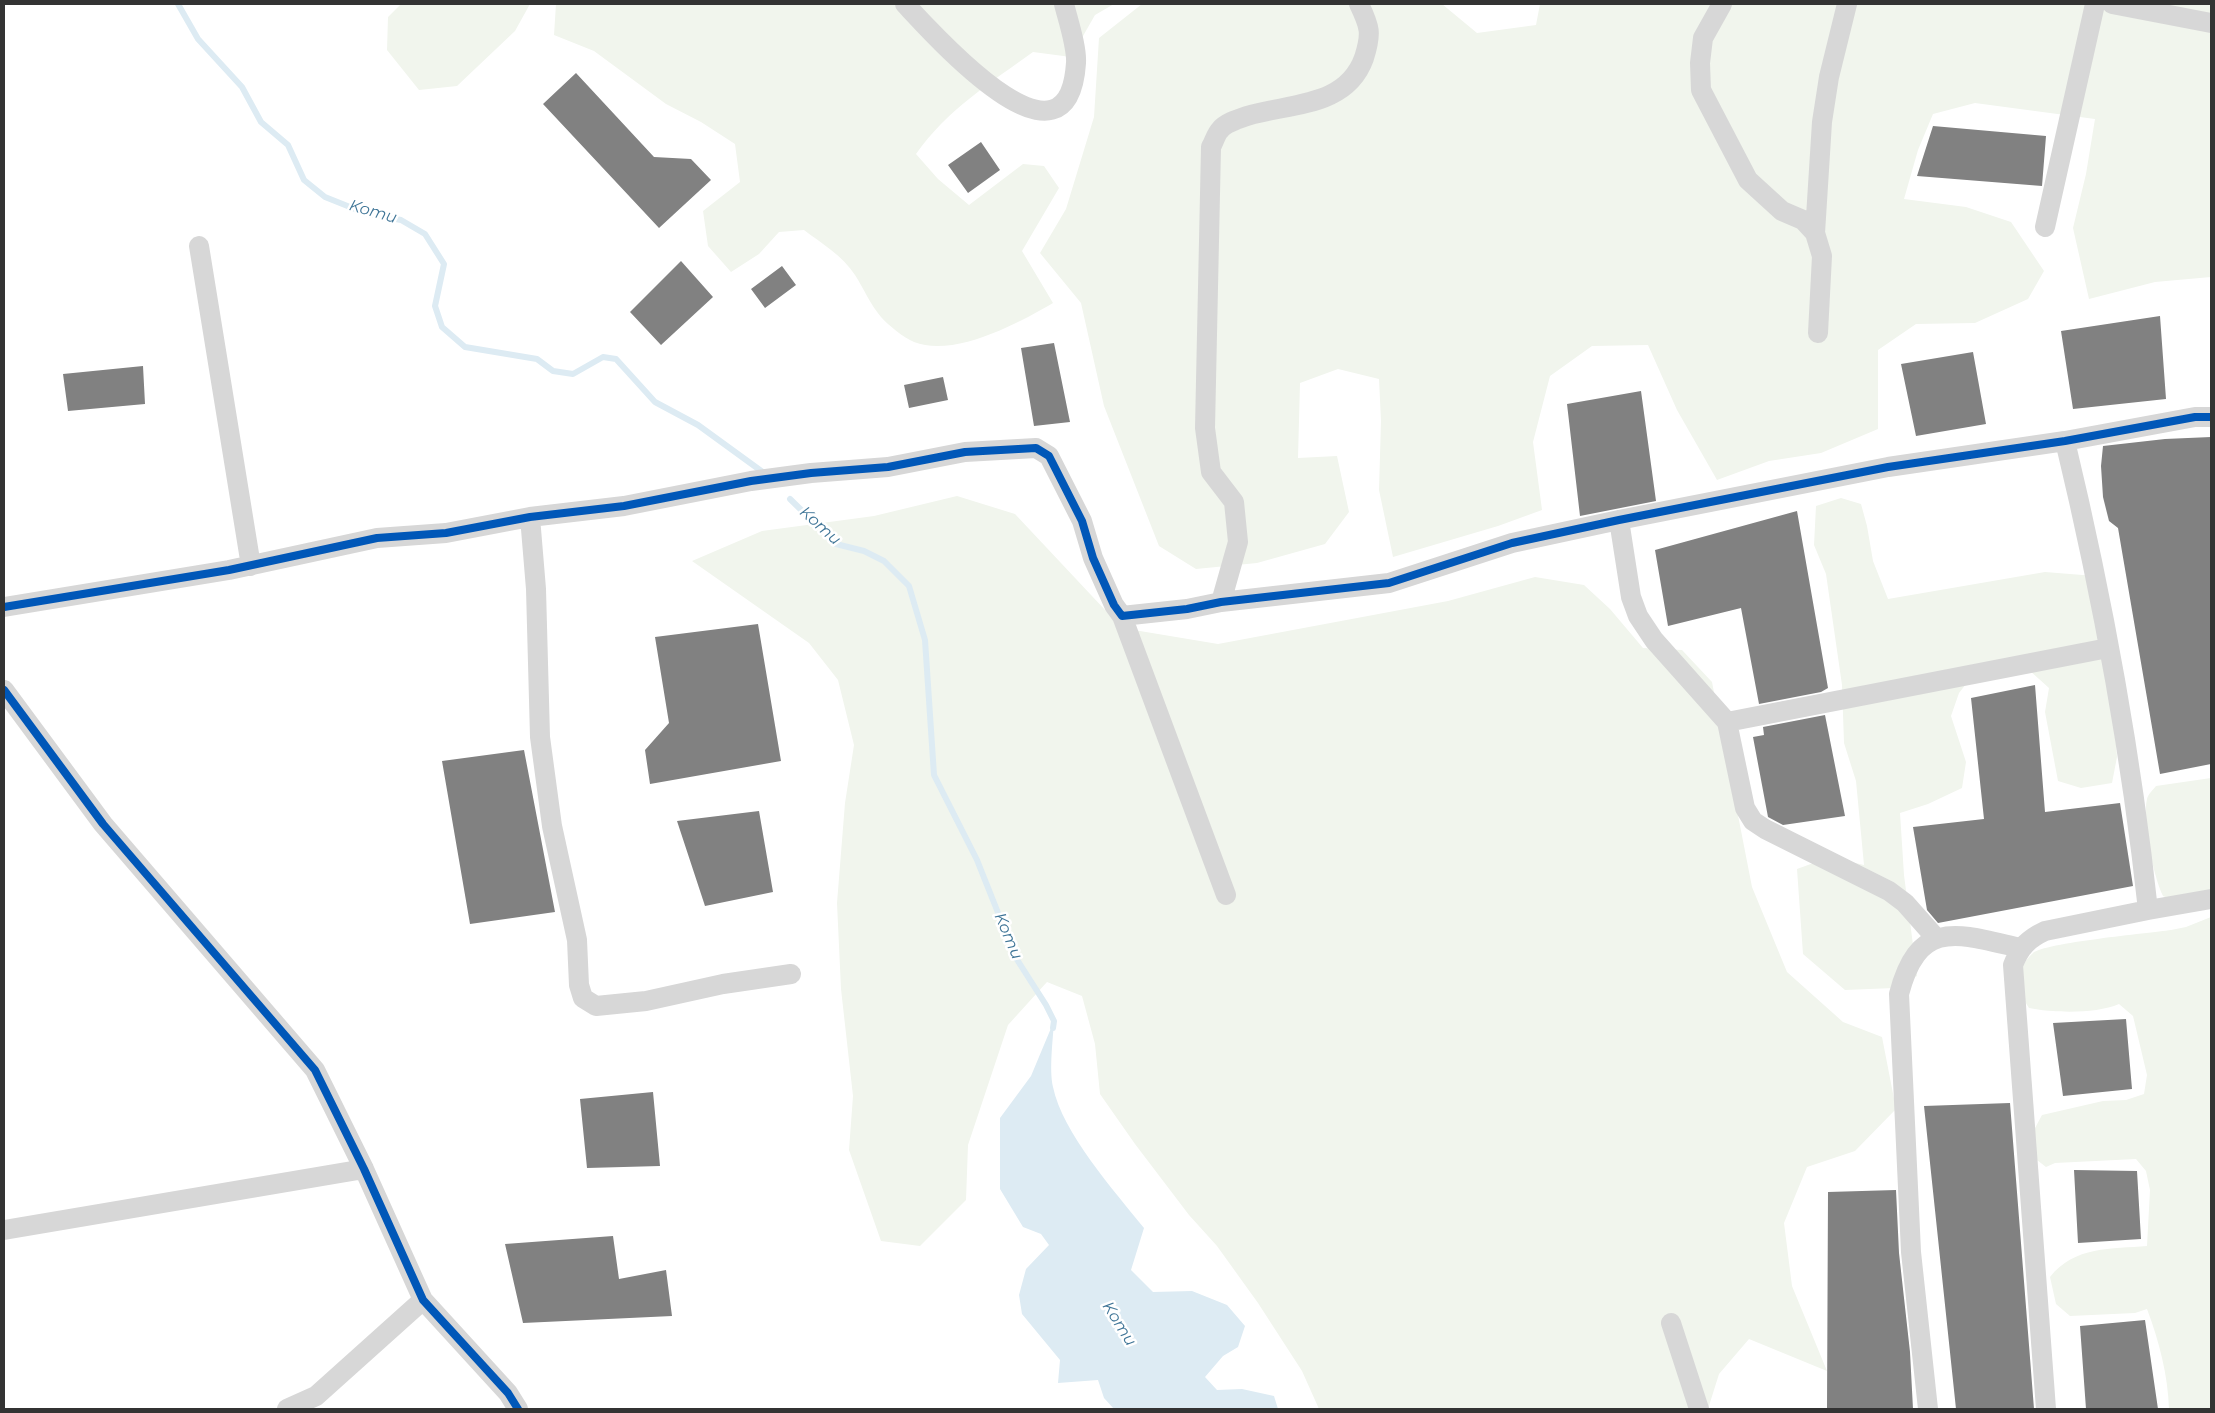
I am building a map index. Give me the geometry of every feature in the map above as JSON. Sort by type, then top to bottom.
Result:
[{"type":"street","points":[[905,4],[943,46],[976,75],[1019,105],[1042,111],[1062,106],[1070,96],[1076,62],[1064,4]]},
{"type":"street","points":[[1221,602],[1238,542],[1234,502],[1211,472],[1205,428],[1211,147],[1220,129],[1236,120],[1264,111],[1326,98],[1347,86],[1362,63],[1371,30],[1360,4]]},
{"type":"street","points":[[1722,4],[1703,38],[1700,63],[1701,90],[1748,180],[1782,211],[1802,220],[1814,233]]},
{"type":"street","points":[[1818,333],[1822,256],[1814,233],[1822,122],[1829,77],[1847,4]]},
{"type":"street","points":[[2046,227],[2095,4]]},
{"type":"street","points":[[2112,4],[2211,23]]},
{"type":"street","points":[[199,246],[251,566]]},
{"type":"street","points":[[1122,616],[1187,609],[1221,602],[1389,583],[1512,543],[1619,520],[1888,467],[2066,441],[2195,417],[2211,417]]},
{"type":"street","points":[[2066,441],[2085,522],[2108,648],[2138,824],[2148,910]]},
{"type":"street","points":[[4,607],[251,566],[377,538],[446,533],[530,518],[624,506],[751,481],[811,473],[888,467],[965,452],[1036,448],[1049,456],[1082,521],[1093,558],[1114,605],[1122,616],[1226,895]]},
{"type":"street","points":[[530,518],[536,588],[540,737],[552,826],[578,940],[579,985],[583,998],[596,1006],[646,1001],[723,984],[791,974]]},
{"type":"street","points":[[1619,520],[1631,597],[1638,616],[1654,640],[1728,722],[1745,808],[1753,821],[1765,829],[1889,891],[1905,903],[1936,938]]},
{"type":"street","points":[[1728,722],[2108,648]]},
{"type":"street","points":[[4,690],[103,824],[315,1070],[364,1169],[423,1300],[508,1393],[518,1409]]},
{"type":"street","points":[[2046,1409],[2013,965],[2020,948],[2031,938],[2045,931],[2148,910],[2211,900]]},
{"type":"street","points":[[1928,1409],[1911,1252],[1899,994],[1904,973],[1917,952],[1936,938],[1961,934],[2020,948]]},
{"type":"street","points":[[4,1230],[364,1169]]},
{"type":"street","points":[[287,1409],[316,1396],[423,1300]]},
{"type":"street","points":[[1671,1323],[1699,1409]]},
{"type":"shaded area","points":[[401,4],[530,4],[515,31],[457,86],[419,90],[387,50],[388,17]]},
{"type":"shaded area","points":[[556,4],[1114,4],[1095,15],[1071,57],[1033,52],[985,86],[955,111],[928,138],[916,154],[938,179],[969,205],[1023,164],[1044,166],[1059,188],[1022,251],[1053,303],[1023,320],[986,336],[967,342],[930,346],[910,340],[888,324],[874,307],[850,268],[831,250],[804,230],[779,232],[759,254],[731,272],[708,246],[703,211],[740,182],[735,144],[701,122],[666,104],[594,51],[554,35]]},
{"type":"shaded area","points":[[1142,4],[1442,4],[1477,33],[1536,25],[1540,4],[2211,4],[2211,277],[2155,282],[2089,299],[2073,228],[2086,174],[2095,119],[1975,103],[1933,114],[1918,150],[1904,199],[1966,207],[2011,222],[2044,271],[2028,299],[1975,323],[1916,324],[1878,350],[1878,429],[1821,453],[1769,461],[1717,480],[1677,410],[1648,345],[1592,346],[1550,376],[1533,442],[1542,510],[1498,526],[1393,557],[1379,490],[1381,421],[1379,379],[1338,369],[1300,383],[1298,458],[1337,456],[1349,512],[1325,544],[1257,563],[1196,569],[1159,546],[1104,406],[1081,303],[1040,253],[1066,209],[1094,117],[1099,38]]},
{"type":"shaded area","points":[[957,496],[1015,514],[1122,628],[1218,644],[1448,601],[1535,577],[1584,585],[1610,609],[1643,648],[1682,650],[1712,682],[1752,887],[1787,972],[1843,1022],[1882,1037],[1896,1109],[1855,1151],[1807,1167],[1784,1223],[1792,1286],[1827,1371],[1749,1339],[1719,1374],[1708,1409],[1319,1409],[1302,1371],[1258,1303],[1217,1246],[1189,1215],[1135,1144],[1100,1094],[1095,1044],[1082,996],[1047,982],[1008,1025],[968,1145],[966,1200],[920,1246],[881,1241],[849,1150],[853,1096],[841,989],[837,903],[845,803],[854,745],[838,680],[809,643],[692,561],[762,531],[874,516]]},
{"type":"shaded area","points":[[1841,498],[1861,504],[1873,561],[1888,599],[2045,572],[2095,576],[2114,717],[2117,757],[2112,783],[2081,788],[2058,781],[2045,712],[2049,688],[2029,670],[1977,670],[1959,693],[1951,716],[1966,762],[1962,788],[1928,804],[1900,813],[1904,875],[1917,976],[1894,988],[1845,990],[1803,954],[1797,869],[1830,857],[1864,865],[1856,781],[1844,743],[1842,685],[1826,574],[1814,545],[1816,506]]},
{"type":"shaded area","points":[[2211,778],[2211,895],[2179,903],[2163,896],[2159,887],[2147,834],[2147,799],[2156,786]]},
{"type":"shaded area","points":[[2211,917],[2211,1409],[2169,1409],[2162,1358],[2147,1309],[2135,1313],[2070,1316],[2056,1304],[2050,1277],[2060,1267],[2082,1254],[2107,1249],[2147,1246],[2150,1190],[2146,1171],[2136,1159],[2055,1163],[2046,1167],[2037,1160],[2034,1130],[2042,1115],[2103,1101],[2126,1100],[2144,1094],[2147,1075],[2133,1016],[2119,1004],[2099,1010],[2075,1012],[2029,1008],[2022,994],[2019,980],[2020,973],[2027,959],[2041,949],[2076,942],[2171,930],[2186,927]]},
{"type":"water","points":[[1054,1021],[1051,1072],[1058,1105],[1078,1142],[1091,1161],[1144,1228],[1131,1270],[1153,1292],[1192,1291],[1227,1305],[1245,1326],[1238,1347],[1223,1356],[1205,1377],[1217,1390],[1242,1389],[1274,1396],[1278,1409],[1114,1409],[1104,1398],[1098,1380],[1058,1383],[1060,1360],[1022,1314],[1019,1295],[1026,1269],[1049,1245],[1041,1234],[1023,1227],[1000,1189],[1000,1118],[1031,1076]]},
{"type":"building","points":[[576,73],[654,157],[691,159],[711,180],[659,228],[543,104]]},
{"type":"building","points":[[1933,126],[2046,136],[2042,186],[1917,176]]},
{"type":"building","points":[[981,142],[1000,170],[968,193],[948,165]]},
{"type":"building","points":[[681,261],[713,297],[661,345],[630,312]]},
{"type":"building","points":[[782,266],[796,285],[765,308],[751,289]]},
{"type":"building","points":[[2160,316],[2166,399],[2073,409],[2061,331]]},
{"type":"building","points":[[1054,343],[1070,422],[1034,426],[1021,348]]},
{"type":"building","points":[[1973,352],[1986,424],[1916,436],[1901,364]]},
{"type":"building","points":[[143,366],[145,404],[68,411],[63,374]]},
{"type":"building","points":[[943,377],[948,400],[909,408],[904,385]]},
{"type":"building","points":[[1641,391],[1656,501],[1580,516],[1567,404]]},
{"type":"building","points":[[2211,437],[2211,764],[2160,774],[2118,528],[2109,521],[2103,497],[2101,466],[2103,446],[2165,439]]},
{"type":"building","points":[[1797,511],[1828,688],[1821,692],[1759,704],[1741,608],[1668,626],[1655,550]]},
{"type":"building","points":[[758,624],[781,761],[650,784],[645,750],[669,723],[655,637]]},
{"type":"building","points":[[2035,685],[2045,812],[2120,803],[2133,886],[1938,923],[1927,910],[1913,827],[1984,819],[1971,698]]},
{"type":"building","points":[[1825,715],[1845,816],[1783,825],[1768,817],[1753,737],[1764,735],[1763,727]]},
{"type":"building","points":[[524,750],[555,912],[470,924],[442,761]]},
{"type":"building","points":[[759,811],[773,892],[705,906],[677,821]]},
{"type":"building","points":[[2126,1019],[2132,1089],[2063,1096],[2053,1023]]},
{"type":"building","points":[[653,1092],[660,1166],[587,1168],[580,1099]]},
{"type":"building","points":[[2010,1103],[2034,1409],[1956,1409],[1924,1106]]},
{"type":"building","points":[[2074,1170],[2137,1171],[2141,1239],[2078,1243]]},
{"type":"building","points":[[1896,1190],[1899,1253],[1910,1352],[1913,1409],[1827,1409],[1828,1192]]},
{"type":"building","points":[[613,1236],[619,1279],[666,1270],[672,1316],[523,1323],[505,1244]]},
{"type":"building","points":[[2145,1320],[2158,1409],[2086,1409],[2080,1326]]},
{"type":"waterway","name":"Komu","points":[[178,4],[198,39],[242,87],[261,122],[288,145],[304,180],[325,197],[365,213],[401,220],[425,234],[444,264],[435,306],[442,327],[465,347],[537,359],[553,371],[573,374],[603,357],[616,359],[655,402],[698,425],[764,473]]},
{"type":"waterway","name":"Komu","points":[[790,499],[836,544],[864,551],[884,561],[909,586],[925,640],[934,775],[977,860],[1016,958],[1054,1021],[1053,1028]]},
{"type":"cycle path","points":[[4,607],[229,570],[377,538],[446,533],[530,517],[624,506],[751,481],[811,473],[888,467],[965,452],[1036,448],[1049,456],[1082,521],[1093,558],[1114,605],[1122,616],[1187,609],[1221,602],[1389,583],[1512,543],[1619,520],[1888,467],[2065,441],[2195,417],[2211,417]]},
{"type":"cycle path","points":[[4,690],[103,824],[315,1070],[364,1169],[423,1300],[508,1393],[518,1409]]}]
